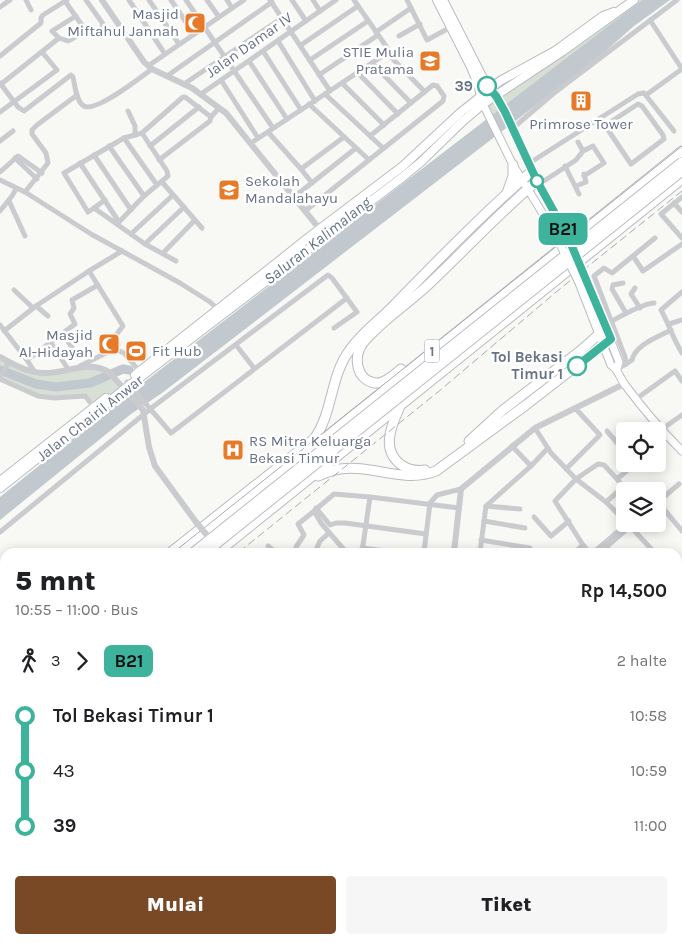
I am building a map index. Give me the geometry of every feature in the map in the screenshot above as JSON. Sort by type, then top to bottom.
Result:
[{"type":"highway","name":"1","points":[[188,548],[682,151]]},
{"type":"highway","name":"1","points":[[199,548],[682,162]]},
{"type":"highway","points":[[506,196],[513,176],[513,165]]},
{"type":"highway","points":[[176,548],[314,439],[320,430],[326,414],[338,372],[350,349],[522,180],[530,168]]},
{"type":"highway","name":"1","points":[[211,548],[682,171]]},
{"type":"highway","name":"1","points":[[225,548],[682,179]]},
{"type":"highway","points":[[518,282],[386,380],[375,383],[365,378],[359,370],[356,360],[358,352],[371,335],[429,284],[527,189],[540,181]]},
{"type":"highway","points":[[308,480],[341,469],[362,469],[412,476],[422,476],[436,470],[526,405],[583,355],[609,324]]},
{"type":"highway","points":[[400,407],[389,434],[389,442],[394,458],[407,468],[416,471],[432,468],[449,457],[503,410],[583,355],[611,339]]},
{"type":"main road","points":[[437,0],[471,67],[483,104],[513,165],[554,232],[579,283],[611,364],[617,369],[624,384],[656,422]]},
{"type":"main road","points":[[443,0],[489,89],[497,98],[513,128],[530,168],[540,181],[568,237],[609,324],[611,339],[619,362],[617,369]]},
{"type":"main road","points":[[483,104],[497,98],[542,62],[634,0]]},
{"type":"main road","points":[[483,104],[489,89],[500,80],[542,62]]},
{"type":"main road","name":"Jalan Chairil Anwar","points":[[0,488],[62,436],[404,166],[460,113],[483,104]]},
{"type":"main road","name":"Jalan Chairil Anwar","points":[[0,481],[62,436],[94,407],[126,386],[140,372],[221,312]]},
{"type":"main road","points":[[666,433],[682,451]]},
{"type":"street","points":[[0,7],[10,0]]},
{"type":"street","points":[[26,0],[31,10]]},
{"type":"street","points":[[42,23],[42,16],[66,0],[89,35],[93,35],[103,26],[86,0]]},
{"type":"street","points":[[102,0],[141,59],[150,68],[201,94],[233,121],[322,232]]},
{"type":"street","points":[[129,0],[165,54]]},
{"type":"street","points":[[149,0],[179,44]]},
{"type":"street","points":[[171,0],[194,34]]},
{"type":"street","points":[[186,0],[271,130],[312,183]]},
{"type":"street","points":[[207,0],[219,17]]},
{"type":"street","points":[[227,0],[232,8]]},
{"type":"street","points":[[59,38],[0,84],[22,110],[26,111],[72,75],[77,95],[82,105],[90,107],[104,102],[150,68],[165,54],[244,0]]},
{"type":"street","points":[[292,0],[306,21]]},
{"type":"street","points":[[312,0],[320,11]]},
{"type":"street","name":"Jalan Damar IV","points":[[201,94],[335,0]]},
{"type":"street","points":[[354,0],[388,50],[387,53],[426,92]]},
{"type":"street","points":[[407,0],[427,40],[451,28]]},
{"type":"street","points":[[513,128],[554,93],[677,0]]},
{"type":"street","points":[[167,76],[271,1],[320,75],[328,92],[383,148]]},
{"type":"street","points":[[301,45],[358,6]]},
{"type":"street","points":[[320,75],[411,8]]},
{"type":"street","points":[[52,31],[76,16]]},
{"type":"street","points":[[184,84],[282,18]]},
{"type":"street","points":[[646,95],[682,69],[650,20]]},
{"type":"street","points":[[310,60],[368,21]]},
{"type":"street","points":[[42,23],[59,38],[68,41],[86,31]]},
{"type":"street","points":[[0,56],[42,23]]},
{"type":"street","points":[[399,36],[420,24]]},
{"type":"street","points":[[278,41],[312,102],[344,137],[368,159]]},
{"type":"street","points":[[263,51],[301,110]]},
{"type":"street","points":[[0,112],[57,70],[42,52]]},
{"type":"street","points":[[251,143],[387,53]]},
{"type":"street","points":[[249,61],[287,119]]},
{"type":"street","points":[[372,63],[411,103]]},
{"type":"street","points":[[357,72],[398,114]]},
{"type":"street","points":[[221,80],[258,138]]},
{"type":"street","points":[[342,83],[384,125]]},
{"type":"street","points":[[305,211],[444,99],[444,96],[436,85],[370,136]]},
{"type":"street","points":[[105,200],[88,212],[64,173],[124,138],[142,133],[182,97],[186,97],[192,88]]},
{"type":"street","points":[[530,168],[600,118],[638,94],[644,93],[646,95],[674,130]]},
{"type":"street","points":[[25,192],[42,173],[48,163],[44,150],[32,134],[32,130],[77,95]]},
{"type":"street","points":[[186,97],[210,117]]},
{"type":"street","points":[[600,118],[631,164],[664,139],[663,135],[639,105],[634,106],[606,125]]},
{"type":"street","points":[[150,146],[199,108]]},
{"type":"street","points":[[160,160],[210,120],[210,117],[219,108]]},
{"type":"street","points":[[128,110],[135,126],[135,135]]},
{"type":"street","points":[[0,141],[13,131]]},
{"type":"street","points":[[118,223],[144,196],[168,176],[168,173],[142,133]]},
{"type":"street","points":[[301,169],[344,137]]},
{"type":"street","points":[[124,138],[157,185]]},
{"type":"street","points":[[578,142],[583,151]]},
{"type":"street","points":[[109,146],[144,196]]},
{"type":"street","points":[[540,181],[576,160],[583,151],[593,146],[604,163],[584,175],[585,183],[576,186]]},
{"type":"street","points":[[294,197],[356,148]]},
{"type":"street","points":[[94,155],[131,210]]},
{"type":"street","points":[[0,172],[15,158],[20,157],[42,173]]},
{"type":"street","points":[[15,158],[37,179]]},
{"type":"street","points":[[80,163],[118,223]]},
{"type":"street","points":[[565,166],[579,194]]},
{"type":"street","points":[[0,180],[25,192],[91,234],[180,283],[221,312]]},
{"type":"street","points":[[162,182],[202,228]]},
{"type":"street","points":[[0,210],[9,201],[16,188]]},
{"type":"street","points":[[131,234],[173,194]]},
{"type":"street","points":[[682,197],[661,214],[682,238]]},
{"type":"street","points":[[9,201],[24,236]]},
{"type":"street","points":[[674,203],[682,212]]},
{"type":"street","points":[[145,244],[184,207]]},
{"type":"street","points":[[94,208],[118,223],[145,244],[176,261]]},
{"type":"street","points":[[162,253],[195,220]]},
{"type":"street","points":[[626,364],[609,324],[594,276],[604,268],[612,273],[655,238]]},
{"type":"street","points":[[633,256],[643,272],[682,244]]},
{"type":"street","points":[[4,331],[34,307],[122,251]]},
{"type":"street","points":[[79,367],[115,348],[118,345],[116,335],[124,324],[89,271]]},
{"type":"street","points":[[0,532],[146,410],[329,275],[356,312],[334,328]]},
{"type":"street","points":[[623,283],[614,285],[612,289],[626,313]]},
{"type":"street","points":[[27,360],[75,323],[70,314],[74,307],[72,300],[98,285]]},
{"type":"street","points":[[636,288],[631,294],[640,308]]},
{"type":"street","points":[[14,290],[48,316]]},
{"type":"street","points":[[682,292],[661,310],[670,327],[673,339],[682,353]]},
{"type":"street","points":[[0,357],[8,363],[26,370],[42,373],[79,367],[105,369],[126,386],[146,410],[171,433],[347,298]]},
{"type":"street","points":[[609,324],[626,313],[649,303],[654,303]]},
{"type":"street","points":[[617,369],[632,360],[634,353],[640,348],[682,320]]},
{"type":"street","points":[[0,325],[34,371]]},
{"type":"street","points":[[62,334],[72,347]]},
{"type":"street","points":[[51,343],[68,369]]},
{"type":"street","points":[[236,345],[254,368]]},
{"type":"street","points":[[115,348],[124,353],[140,372]]},
{"type":"street","points":[[92,361],[95,368]]},
{"type":"street","points":[[8,363],[0,378],[38,396],[54,398],[85,396],[94,407]]},
{"type":"street","points":[[636,399],[675,371],[682,381]]},
{"type":"street","points":[[424,548],[430,503],[437,495],[460,489],[535,428],[624,384]]},
{"type":"street","points":[[566,469],[600,436],[575,408]]},
{"type":"street","points":[[146,410],[149,447],[155,466],[217,548]]},
{"type":"street","points":[[666,429],[682,415]]},
{"type":"street","points":[[535,428],[548,448],[576,480],[606,502],[616,512]]},
{"type":"street","points":[[607,431],[616,442]]},
{"type":"street","points":[[512,446],[531,466]]},
{"type":"street","points":[[480,548],[486,506],[531,466],[548,448]]},
{"type":"street","points":[[586,548],[556,501],[576,480],[598,464],[604,465],[621,484],[622,489],[606,502]]},
{"type":"street","points":[[617,479],[625,472]]},
{"type":"street","points":[[666,495],[679,484]]},
{"type":"street","points":[[454,548],[460,489]]},
{"type":"street","points":[[296,547],[304,535],[298,524],[334,494],[430,503],[459,508]]},
{"type":"street","points":[[362,548],[370,497]]},
{"type":"street","points":[[486,506],[520,509]]},
{"type":"street","points":[[315,510],[330,525],[340,522],[426,534]]},
{"type":"street","points":[[315,510],[329,533],[342,548]]},
{"type":"street","points":[[666,511],[682,530]]},
{"type":"street","points":[[534,517],[550,536],[569,521]]},
{"type":"street","points":[[484,521],[525,528]]},
{"type":"street","points":[[599,548],[620,532]]},
{"type":"street","points":[[607,548],[622,532]]},
{"type":"street","points":[[637,532],[651,548]]},
{"type":"street","points":[[317,548],[320,541],[329,533]]},
{"type":"street","points":[[481,540],[530,548]]},
{"type":"street","points":[[580,548],[583,545]]},
{"type":"shaded area","points":[[634,0],[642,0],[489,118],[483,104]]},
{"type":"shaded area","points":[[642,0],[670,0],[162,393],[131,414],[0,520],[0,497],[117,403]]},
{"type":"shaded area","points":[[0,357],[43,373],[79,367],[105,369],[122,386],[94,407],[88,397],[38,395],[0,379]]},
{"type":"waterway","points":[[0,370],[36,384],[56,387],[90,383],[123,369],[129,370]]},
{"type":"tram line","points":[[179,548],[682,146]]},
{"type":"railway","points":[[244,548],[438,392],[561,288],[682,191]]},
{"type":"bus line","name":"B21","points":[[487,86],[499,100],[528,164],[568,237],[611,339],[577,366]]},
{"type":"place","name":"Masjid Miftahul Jannah","points":[[195,23]]},
{"type":"place","name":"STIE Mulia Pratama","points":[[430,61]]},
{"type":"place","name":"39","points":[[487,86]]},
{"type":"place","name":"Primrose Tower","points":[[581,101]]},
{"type":"place","name":"Sekolah Mandalahayu","points":[[229,190]]},
{"type":"place","name":"Masjid Al-Hidayah","points":[[109,344]]},
{"type":"place","name":"Fit Hub","points":[[136,351]]},
{"type":"place","name":"Tol Bekasi Timur 1","points":[[577,366]]},
{"type":"place","name":"RS Mitra Keluarga Bekasi Timur","points":[[233,450]]},
{"type":"water label","name":"Saluran Kalimalang","points":[[317,240]]}]
